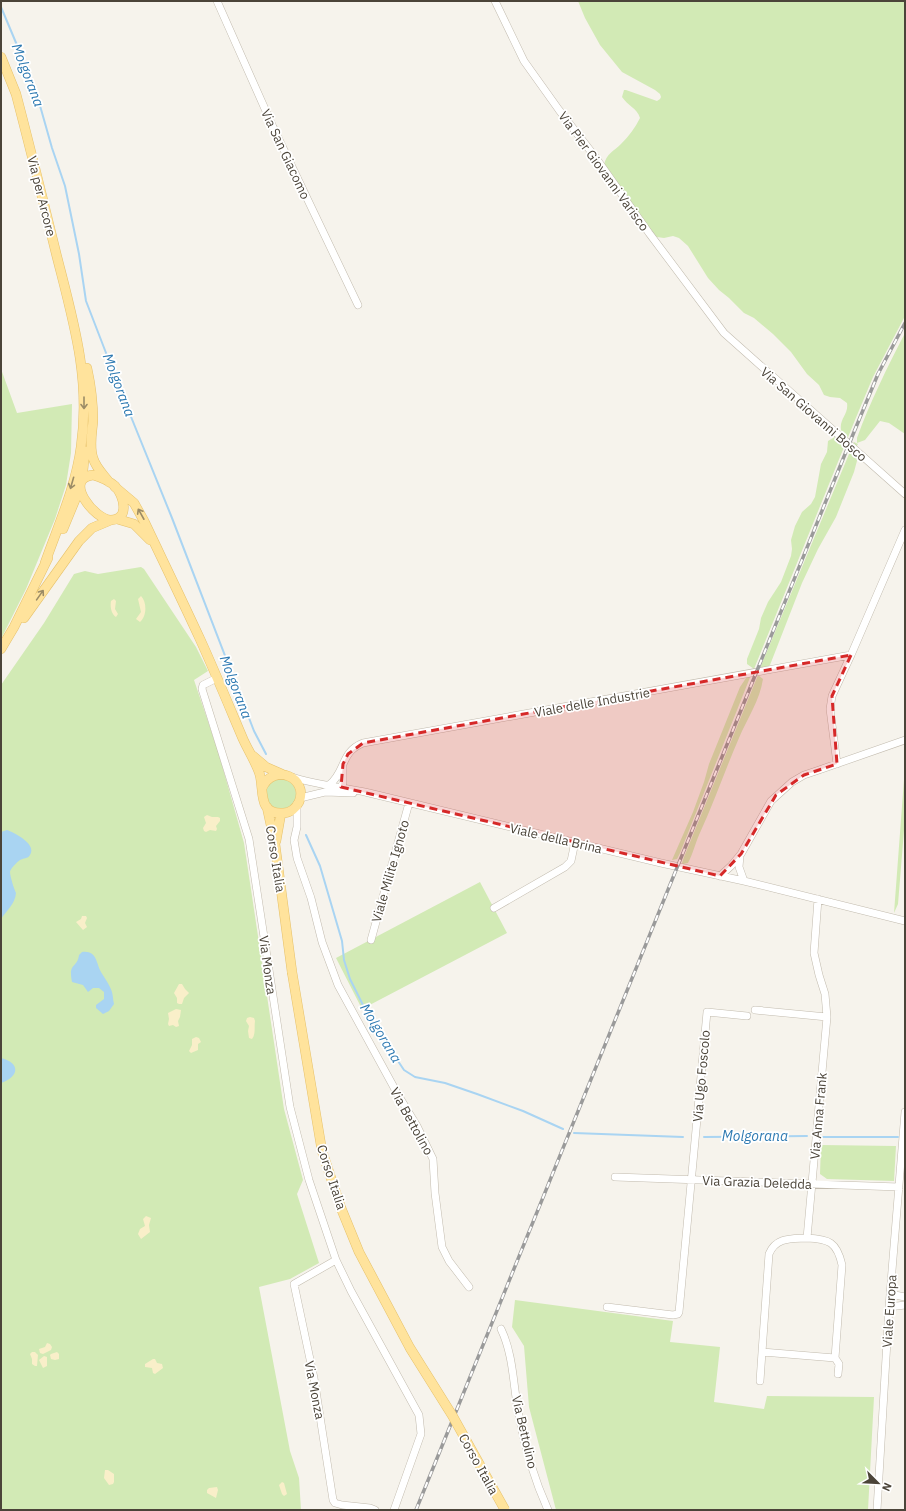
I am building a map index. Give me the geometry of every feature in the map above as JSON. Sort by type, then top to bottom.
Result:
[{"type":"main road","name":"Via per Arcore","points":[[1,57],[16,94],[77,336]]},
{"type":"main road","points":[[1,650],[70,514],[81,484],[84,462],[84,383],[77,336]]},
{"type":"main road","points":[[1,650],[79,541],[92,528],[122,514],[124,506],[121,496],[96,466],[93,457],[91,439],[93,423],[91,386],[83,350],[77,336]]},
{"type":"main road","points":[[45,563],[73,481],[81,449],[84,417]]},
{"type":"main road","points":[[157,549],[137,527],[130,522],[105,518],[96,512],[82,496],[81,484],[89,476],[93,475],[112,484],[134,503],[144,521],[217,678],[249,753],[259,771],[262,798],[267,807],[276,813],[283,813],[294,808],[299,801],[299,786],[292,777],[266,767],[249,753]]},
{"type":"main road","points":[[262,788],[272,776],[282,774]]},
{"type":"main road","name":"Corso Italia","points":[[267,807],[275,844],[292,972],[322,1151],[341,1208],[359,1252],[407,1342],[452,1415],[505,1510]]},
{"type":"main road","points":[[275,844],[283,813]]},
{"type":"street","name":"Via San Giacomo","points":[[217,1],[273,127],[358,305]]},
{"type":"street","name":"Via Pier Giovanni Varisco","points":[[495,1],[524,61],[724,334]]},
{"type":"street","name":"Via San Giovanni Bosco","points":[[724,334],[905,494]]},
{"type":"street","points":[[837,764],[830,703],[832,696],[905,530]]},
{"type":"street","name":"Viale delle Industrie","points":[[327,789],[337,776],[348,754],[354,746],[363,743],[851,655]]},
{"type":"street","name":"Via Monza","points":[[217,678],[203,685],[202,689],[249,839],[290,1107],[309,1180],[336,1260],[351,1291],[419,1415],[422,1434],[394,1510]]},
{"type":"street","points":[[720,876],[741,854],[766,807],[776,795],[792,782],[804,775],[905,740]]},
{"type":"street","name":"Viale delle Industrie","points":[[341,787],[343,779],[343,764]]},
{"type":"street","name":"Viale della Brina","points":[[292,777],[327,789],[369,793]]},
{"type":"street","name":"Viale della Brina","points":[[299,801],[327,789],[341,787],[818,899]]},
{"type":"street","name":"Via Bettolino","points":[[299,801],[294,840],[297,858],[304,875],[322,942],[332,971],[338,985],[397,1093],[417,1126],[433,1159],[435,1194],[442,1247],[449,1261],[469,1287]]},
{"type":"street","name":"Viale Milite Ignoto","points":[[371,940],[409,803]]},
{"type":"street","points":[[283,813],[293,818],[297,823]]},
{"type":"street","points":[[494,908],[565,867],[571,861],[575,842]]},
{"type":"street","points":[[741,854],[739,868],[744,881]]},
{"type":"street","points":[[818,899],[905,921]]},
{"type":"street","name":"Via Anna Frank","points":[[807,1238],[827,1017],[825,994],[814,953],[818,899]]},
{"type":"street","points":[[755,1010],[827,1017]]},
{"type":"street","name":"Via Ugo Foscolo","points":[[690,1180],[707,1012],[747,1016]]},
{"type":"street","name":"Viale Europa","points":[[877,1510],[889,1307],[905,1112]]},
{"type":"street","name":"Via Grazia Deledda","points":[[616,1177],[899,1187]]},
{"type":"street","points":[[607,1307],[673,1315],[678,1314],[680,1309],[690,1180]]},
{"type":"street","points":[[760,1381],[769,1254],[772,1248],[778,1243],[786,1240],[807,1238],[822,1239],[831,1242],[839,1252],[842,1265],[835,1358],[839,1364],[838,1374]]},
{"type":"street","name":"Via Monza","points":[[336,1260],[294,1284],[314,1383],[333,1500],[338,1505],[370,1508],[375,1510]]},
{"type":"street","points":[[890,1294],[905,1297]]},
{"type":"street","points":[[889,1307],[905,1305]]},
{"type":"street","name":"Via Bettolino","points":[[501,1329],[508,1342],[519,1416],[533,1468],[548,1510]]},
{"type":"street","points":[[762,1352],[835,1358]]},
{"type":"highlighted area","points":[[851,655],[832,696],[837,764],[804,775],[776,795],[741,854],[720,876],[341,787],[343,764],[348,754],[363,743]]},
{"type":"green space","points":[[578,1],[905,1],[905,316],[873,377],[754,669],[747,664],[747,659],[759,629],[761,618],[768,602],[781,582],[791,556],[791,540],[795,526],[802,512],[811,504],[815,497],[821,464],[827,452],[828,441],[842,433],[841,425],[847,403],[840,398],[824,395],[819,385],[807,374],[791,352],[773,334],[754,318],[744,313],[719,290],[708,278],[688,246],[679,238],[673,236],[664,238],[657,237],[649,233],[604,165],[608,155],[627,138],[640,118],[637,112],[622,97],[624,90],[657,101],[661,97],[655,90],[622,72],[600,45],[585,18]]},
{"type":"green space","points":[[905,333],[905,434],[889,423],[880,421],[865,440],[857,443],[857,438],[873,398]]},
{"type":"green space","points":[[1,369],[17,413],[72,404],[71,453],[66,485],[55,519],[26,589],[1,639]]},
{"type":"green space","points":[[854,442],[858,444],[854,451],[858,457],[854,472],[836,517],[818,549],[802,583],[770,665],[760,668]]},
{"type":"green space","points":[[141,567],[144,569],[196,647],[208,671],[194,680],[218,751],[244,843],[284,1109],[303,1180],[297,1194],[319,1263],[290,1279],[259,1287],[290,1451],[299,1478],[301,1510],[1,1510],[1,685],[44,623],[74,574],[85,571],[98,574]]},
{"type":"green space","points":[[751,675],[680,853],[677,859],[672,860],[693,812],[709,764],[740,687],[746,678]]},
{"type":"green space","points":[[758,675],[763,679],[756,702],[734,750],[690,860],[688,863],[683,864],[684,857]]},
{"type":"green space","points":[[905,766],[905,818],[898,904],[894,913]]},
{"type":"green space","points":[[281,779],[287,780],[295,788],[295,800],[287,808],[281,809],[275,808],[267,800],[266,794],[267,788],[275,780]]},
{"type":"green space","points":[[480,882],[507,933],[362,1009],[336,958]]},
{"type":"green space","points":[[821,1145],[896,1146],[894,1181],[827,1179],[820,1174]]},
{"type":"green space","points":[[515,1300],[673,1321],[670,1342],[720,1347],[714,1402],[764,1409],[767,1396],[874,1397],[868,1510],[556,1510],[529,1407],[524,1346],[512,1327]]},
{"type":"sand","points":[[141,596],[145,605],[145,613],[140,622],[136,619],[141,612],[138,599]]},
{"type":"sand","points":[[114,599],[116,601],[115,609],[118,614],[116,617],[112,612],[111,607],[111,601]]},
{"type":"sand","points":[[207,815],[220,818],[220,821],[216,826],[216,831],[204,831],[203,828],[206,823],[204,817]]},
{"type":"sand","points":[[82,916],[86,916],[87,918],[85,923],[87,927],[83,930],[76,922],[81,919]]},
{"type":"sand","points":[[179,984],[182,984],[189,993],[184,998],[182,1004],[177,1003],[177,998],[174,993]]},
{"type":"sand","points":[[176,1009],[181,1010],[178,1021],[179,1026],[169,1026],[168,1013]]},
{"type":"sand","points":[[247,1018],[254,1018],[255,1021],[252,1039],[249,1038],[249,1026],[246,1021]]},
{"type":"sand","points":[[196,1037],[199,1038],[201,1042],[198,1044],[198,1050],[191,1053],[189,1051],[192,1045],[192,1039]]},
{"type":"sand","points":[[146,1216],[151,1218],[149,1225],[150,1232],[141,1239],[138,1234],[140,1229],[145,1226],[143,1219]]},
{"type":"sand","points":[[47,1343],[52,1347],[51,1350],[43,1354],[40,1353],[39,1349],[45,1347]]},
{"type":"sand","points":[[35,1352],[38,1355],[37,1366],[32,1364],[30,1354]]},
{"type":"sand","points":[[57,1352],[59,1354],[59,1359],[51,1359],[50,1355]]},
{"type":"sand","points":[[44,1356],[47,1357],[47,1366],[43,1368],[39,1360]]},
{"type":"sand","points":[[155,1359],[157,1363],[162,1364],[163,1368],[155,1374],[153,1373],[152,1368],[145,1367],[145,1364]]},
{"type":"sand","points":[[105,1470],[108,1470],[114,1474],[113,1484],[109,1485],[104,1478]]},
{"type":"sand","points":[[282,1482],[284,1483],[287,1494],[284,1496],[279,1485]]},
{"type":"sand","points":[[217,1487],[218,1490],[216,1498],[207,1493],[209,1488]]},
{"type":"water","points":[[7,830],[28,843],[31,851],[27,858],[21,859],[10,871],[16,893],[12,904],[1,919],[1,832]]},
{"type":"water","points":[[82,952],[91,953],[93,955],[112,992],[114,1004],[109,1011],[103,1014],[96,1008],[96,1005],[104,999],[104,992],[99,988],[93,988],[88,992],[83,985],[72,982],[72,968]]},
{"type":"water","points":[[1,1058],[12,1063],[15,1070],[11,1077],[1,1083]]},
{"type":"waterway","name":"Molgorana","points":[[1,7],[35,88],[52,148],[65,186],[79,254],[86,301],[254,731],[266,754]]},
{"type":"waterway","name":"Molgorana","points":[[306,835],[320,866],[342,941],[344,960],[350,979],[370,1019],[404,1070],[415,1077],[445,1083],[523,1111],[563,1129]]},
{"type":"waterway","name":"Molgorana","points":[[574,1133],[683,1137]]},
{"type":"waterway","name":"Molgorana","points":[[704,1137],[807,1136]]},
{"type":"waterway","name":"Molgorana","points":[[822,1137],[898,1137]]},
{"type":"railway","points":[[416,1510],[854,432],[878,374],[905,323]]}]
